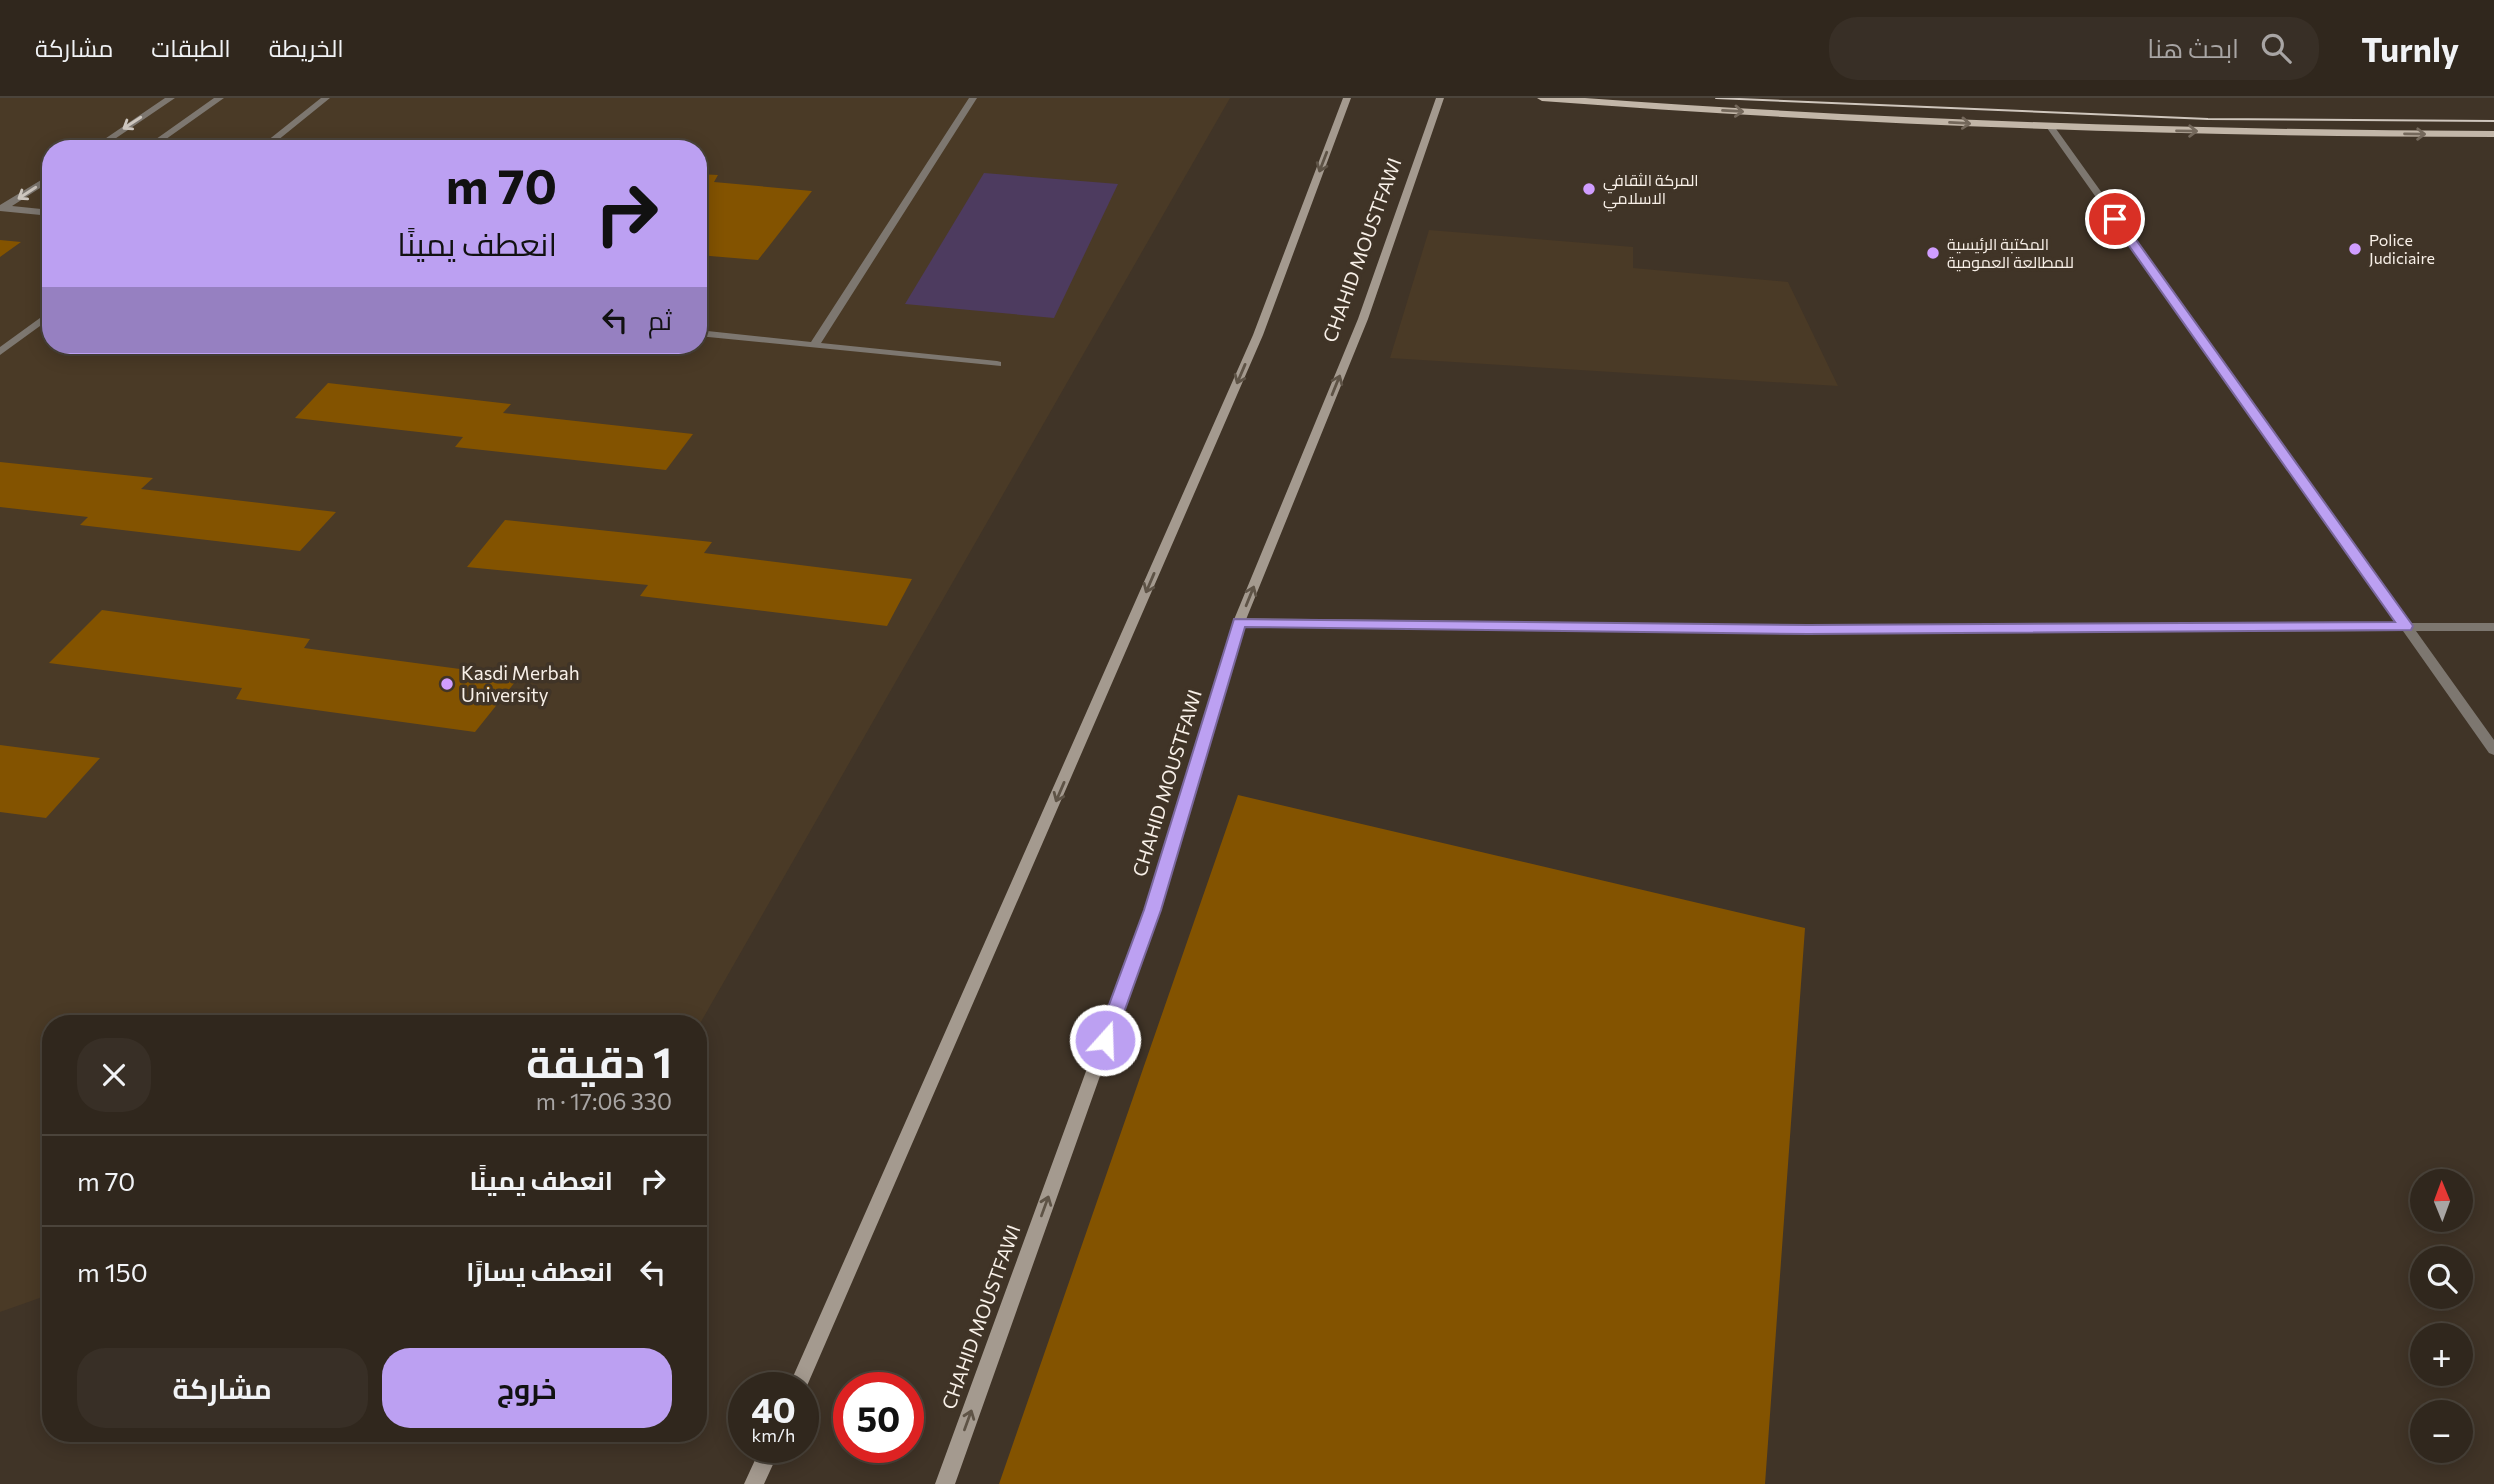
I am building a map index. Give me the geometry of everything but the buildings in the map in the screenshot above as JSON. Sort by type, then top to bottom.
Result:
[{"type":"main road","points":[[804,1372],[1258,335],[1346,98]]},
{"type":"main road","name":"CHAHID MOUSTFAWI","points":[[945,1484],[1152,910],[1239,622],[1363,319],[1440,98]]},
{"type":"main road","points":[[1542,98],[1662,108],[2051,128],[2494,134]]},
{"type":"main road","points":[[754,1484],[764,1463]]},
{"type":"street","points":[[108,140],[171,98]]},
{"type":"street","points":[[159,140],[220,98]]},
{"type":"street","points":[[272,140],[326,98]]},
{"type":"street","points":[[814,345],[973,98]]},
{"type":"street","points":[[2051,128],[2494,750]]},
{"type":"street","points":[[2,208],[42,183]]},
{"type":"street","points":[[2,208],[42,212]]},
{"type":"street","points":[[0,352],[42,320]]},
{"type":"street","points":[[707,334],[997,364]]},
{"type":"street","points":[[1239,622],[1808,629],[2494,626]]},
{"type":"shaded area","name":"Kasdi Merbah University","points":[[0,98],[1230,98],[705,1015],[42,1015],[42,1297],[0,1312]]},
{"type":"shaded area","points":[[984,173],[1118,184],[1054,318],[905,304]]},
{"type":"shaded area","points":[[1429,230],[1633,247],[1633,268],[1788,282],[1838,386],[1390,358]]},
{"type":"tram line","points":[[1716,98],[2208,119],[2494,121]]},
{"type":"place","name":"المركة الثقافي الاسلامي","points":[[1589,189]]},
{"type":"place","name":"Police Judiciaire","points":[[2355,249]]},
{"type":"place","name":"المكتبة الرئيسية للمطالعة العمومية","points":[[1933,253]]},
{"type":"place","name":"Kasdi Merbah University","points":[[447,684]]},
{"type":"route","points":[[1105,1040],[1152,910],[1239,622],[1808,629],[2406,626],[2115,219]]}]
